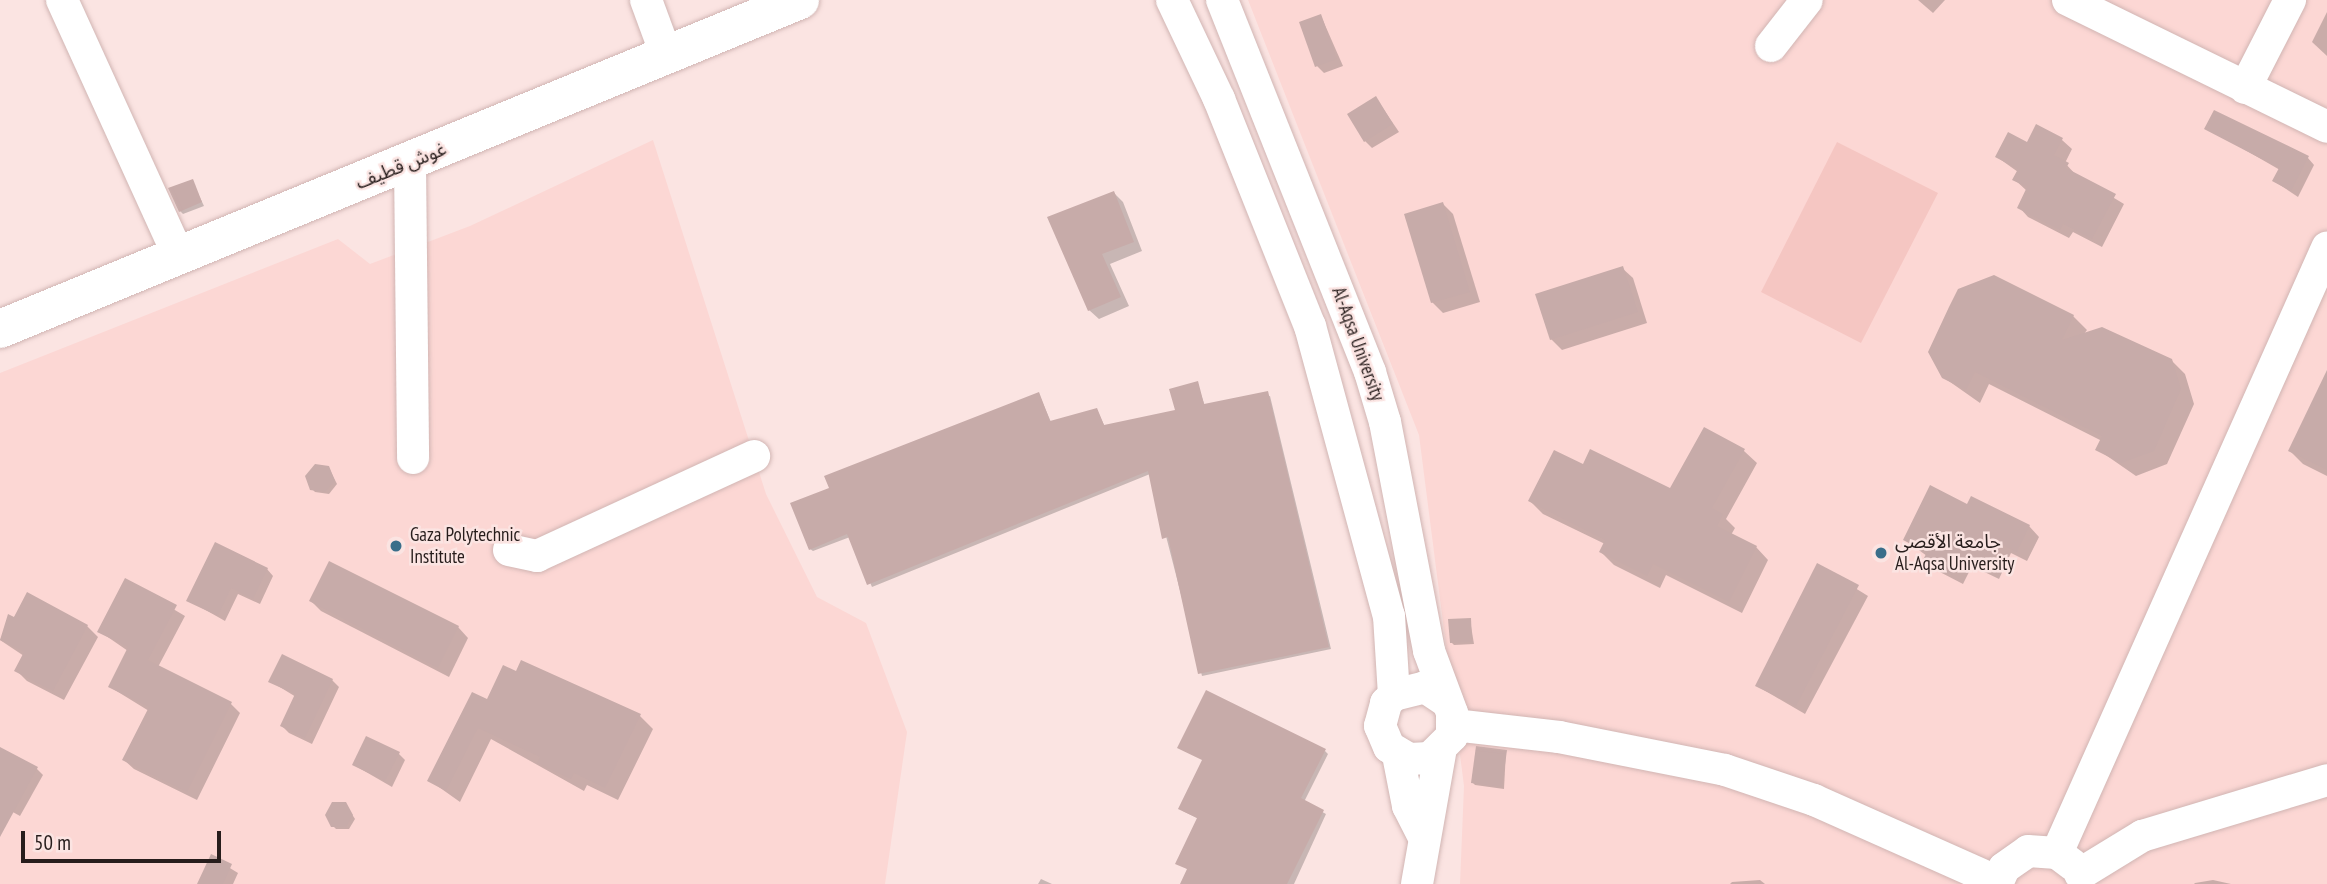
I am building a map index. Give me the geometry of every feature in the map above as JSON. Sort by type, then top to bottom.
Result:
[{"type":"main road","name":"غوش قطيف","points":[[0,329],[667,57],[800,0]]},
{"type":"street","points":[[62,0],[179,257]]},
{"type":"street","points":[[646,0],[667,57]]},
{"type":"street","name":"Al-Aqsa University","points":[[1172,0],[1219,99],[1310,326],[1389,616],[1394,695]]},
{"type":"street","name":"Al-Aqsa University","points":[[1222,0],[1370,372],[1385,422],[1429,651],[1451,714]]},
{"type":"street","points":[[1771,46],[1807,0]]},
{"type":"street","points":[[2067,0],[2327,127]]},
{"type":"street","points":[[2245,88],[2290,0]]},
{"type":"street","points":[[410,162],[413,458]]},
{"type":"street","points":[[2073,870],[2327,248]]},
{"type":"street","points":[[509,550],[537,556],[754,456]]},
{"type":"street","points":[[1423,836],[1408,806],[1398,755],[1383,737],[1380,726],[1386,703],[1394,695],[1425,687],[1451,714],[1725,770],[1814,800],[1997,883],[2004,868],[2021,855],[2043,850],[2073,870]]},
{"type":"street","points":[[1417,884],[1423,836],[1434,802],[1440,753],[1451,714]]},
{"type":"street","points":[[1398,755],[1420,760],[1440,753]]},
{"type":"street","points":[[2073,870],[2142,836],[2327,780]]},
{"type":"shaded area","name":"جامعة الأقصى Al-Aqsa University","points":[[1248,0],[2327,0],[2327,884],[1460,884],[1464,786],[1419,435]]},
{"type":"shaded area","name":"Gaza Polytechnic Institute","points":[[653,140],[766,494],[817,597],[866,623],[907,732],[885,884],[0,884],[0,373],[338,239],[370,264],[470,226]]},
{"type":"shaded area","points":[[1837,142],[1938,193],[1861,343],[1761,292]]},
{"type":"building","points":[[1321,14],[1337,59],[1315,67],[1299,22]]},
{"type":"building","points":[[1376,96],[1393,124],[1364,142],[1347,114]]},
{"type":"building","points":[[2214,110],[2309,156],[2291,191],[2272,181],[2279,168],[2204,129]]},
{"type":"building","points":[[2036,124],[2063,138],[2054,155],[2069,163],[2066,168],[2116,194],[2092,239],[2063,224],[2060,230],[2017,208],[2027,187],[2012,180],[2018,169],[1995,157],[2008,132],[2027,142]]},
{"type":"building","points":[[193,179],[202,202],[179,212],[168,188]]},
{"type":"building","points":[[1114,191],[1134,242],[1102,254],[1121,297],[1088,311],[1047,217]]},
{"type":"building","points":[[1443,202],[1470,292],[1431,303],[1404,214]]},
{"type":"building","points":[[1623,266],[1638,312],[1550,340],[1535,294]]},
{"type":"building","points":[[1994,275],[2074,315],[2062,340],[2102,327],[2172,359],[2181,389],[2154,451],[2121,463],[2095,450],[2102,436],[1975,372],[1966,390],[1942,378],[1928,352],[1958,289]]},
{"type":"building","points":[[2327,370],[2327,470],[2288,451]]},
{"type":"building","points":[[1198,381],[1204,404],[1268,391],[1329,647],[1198,674],[1168,537],[1162,539],[1148,471],[867,585],[847,534],[809,550],[790,503],[829,488],[824,476],[1039,392],[1050,421],[1097,408],[1104,425],[1175,410],[1169,389]]},
{"type":"building","points":[[1704,427],[1745,449],[1712,508],[1723,514],[1717,526],[1757,546],[1729,602],[1653,564],[1647,576],[1599,552],[1605,540],[1528,501],[1554,450],[1583,464],[1590,449],[1670,488]]},
{"type":"building","points":[[315,464],[329,466],[335,481],[325,492],[310,490],[305,476]]},
{"type":"building","points":[[1930,485],[1967,504],[1971,496],[2030,525],[2017,552],[2000,544],[1988,570],[1961,557],[1952,575],[1923,560],[1927,552],[1903,540]]},
{"type":"building","points":[[215,542],[268,568],[253,599],[231,588],[218,616],[186,601]]},
{"type":"building","points":[[329,561],[459,626],[438,668],[309,601]]},
{"type":"building","points":[[1817,563],[1859,585],[1796,706],[1755,686]]},
{"type":"building","points":[[125,578],[177,605],[148,660],[232,702],[187,792],[122,760],[149,707],[108,687],[128,647],[97,632]]},
{"type":"building","points":[[27,592],[88,625],[53,691],[14,671],[24,652],[0,640],[8,614],[14,617]]},
{"type":"building","points":[[1471,618],[1472,642],[1450,643],[1448,619]]},
{"type":"building","points":[[282,654],[333,679],[305,738],[280,726],[295,694],[268,682]]},
{"type":"building","points":[[521,660],[641,714],[605,788],[574,773],[571,779],[537,763],[540,757],[478,728],[446,791],[427,781],[472,692],[487,699],[503,665],[516,671]]},
{"type":"building","points":[[1206,690],[1326,749],[1301,798],[1324,810],[1287,884],[1180,884],[1187,869],[1175,864],[1197,818],[1178,809],[1202,760],[1177,748]]},
{"type":"building","points":[[366,736],[400,752],[385,781],[352,765]]},
{"type":"building","points":[[1476,746],[1507,750],[1502,787],[1471,783]]},
{"type":"building","points":[[0,747],[38,767],[0,837]]},
{"type":"building","points":[[332,802],[346,802],[353,815],[346,827],[331,827],[325,815]]},
{"type":"building","points":[[211,854],[232,864],[223,884],[197,884]]},
{"type":"place","name":"Gaza Polytechnic Institute","points":[[396,546]]},
{"type":"place","name":"جامعة الأقصى Al-Aqsa University","points":[[1881,553]]}]
